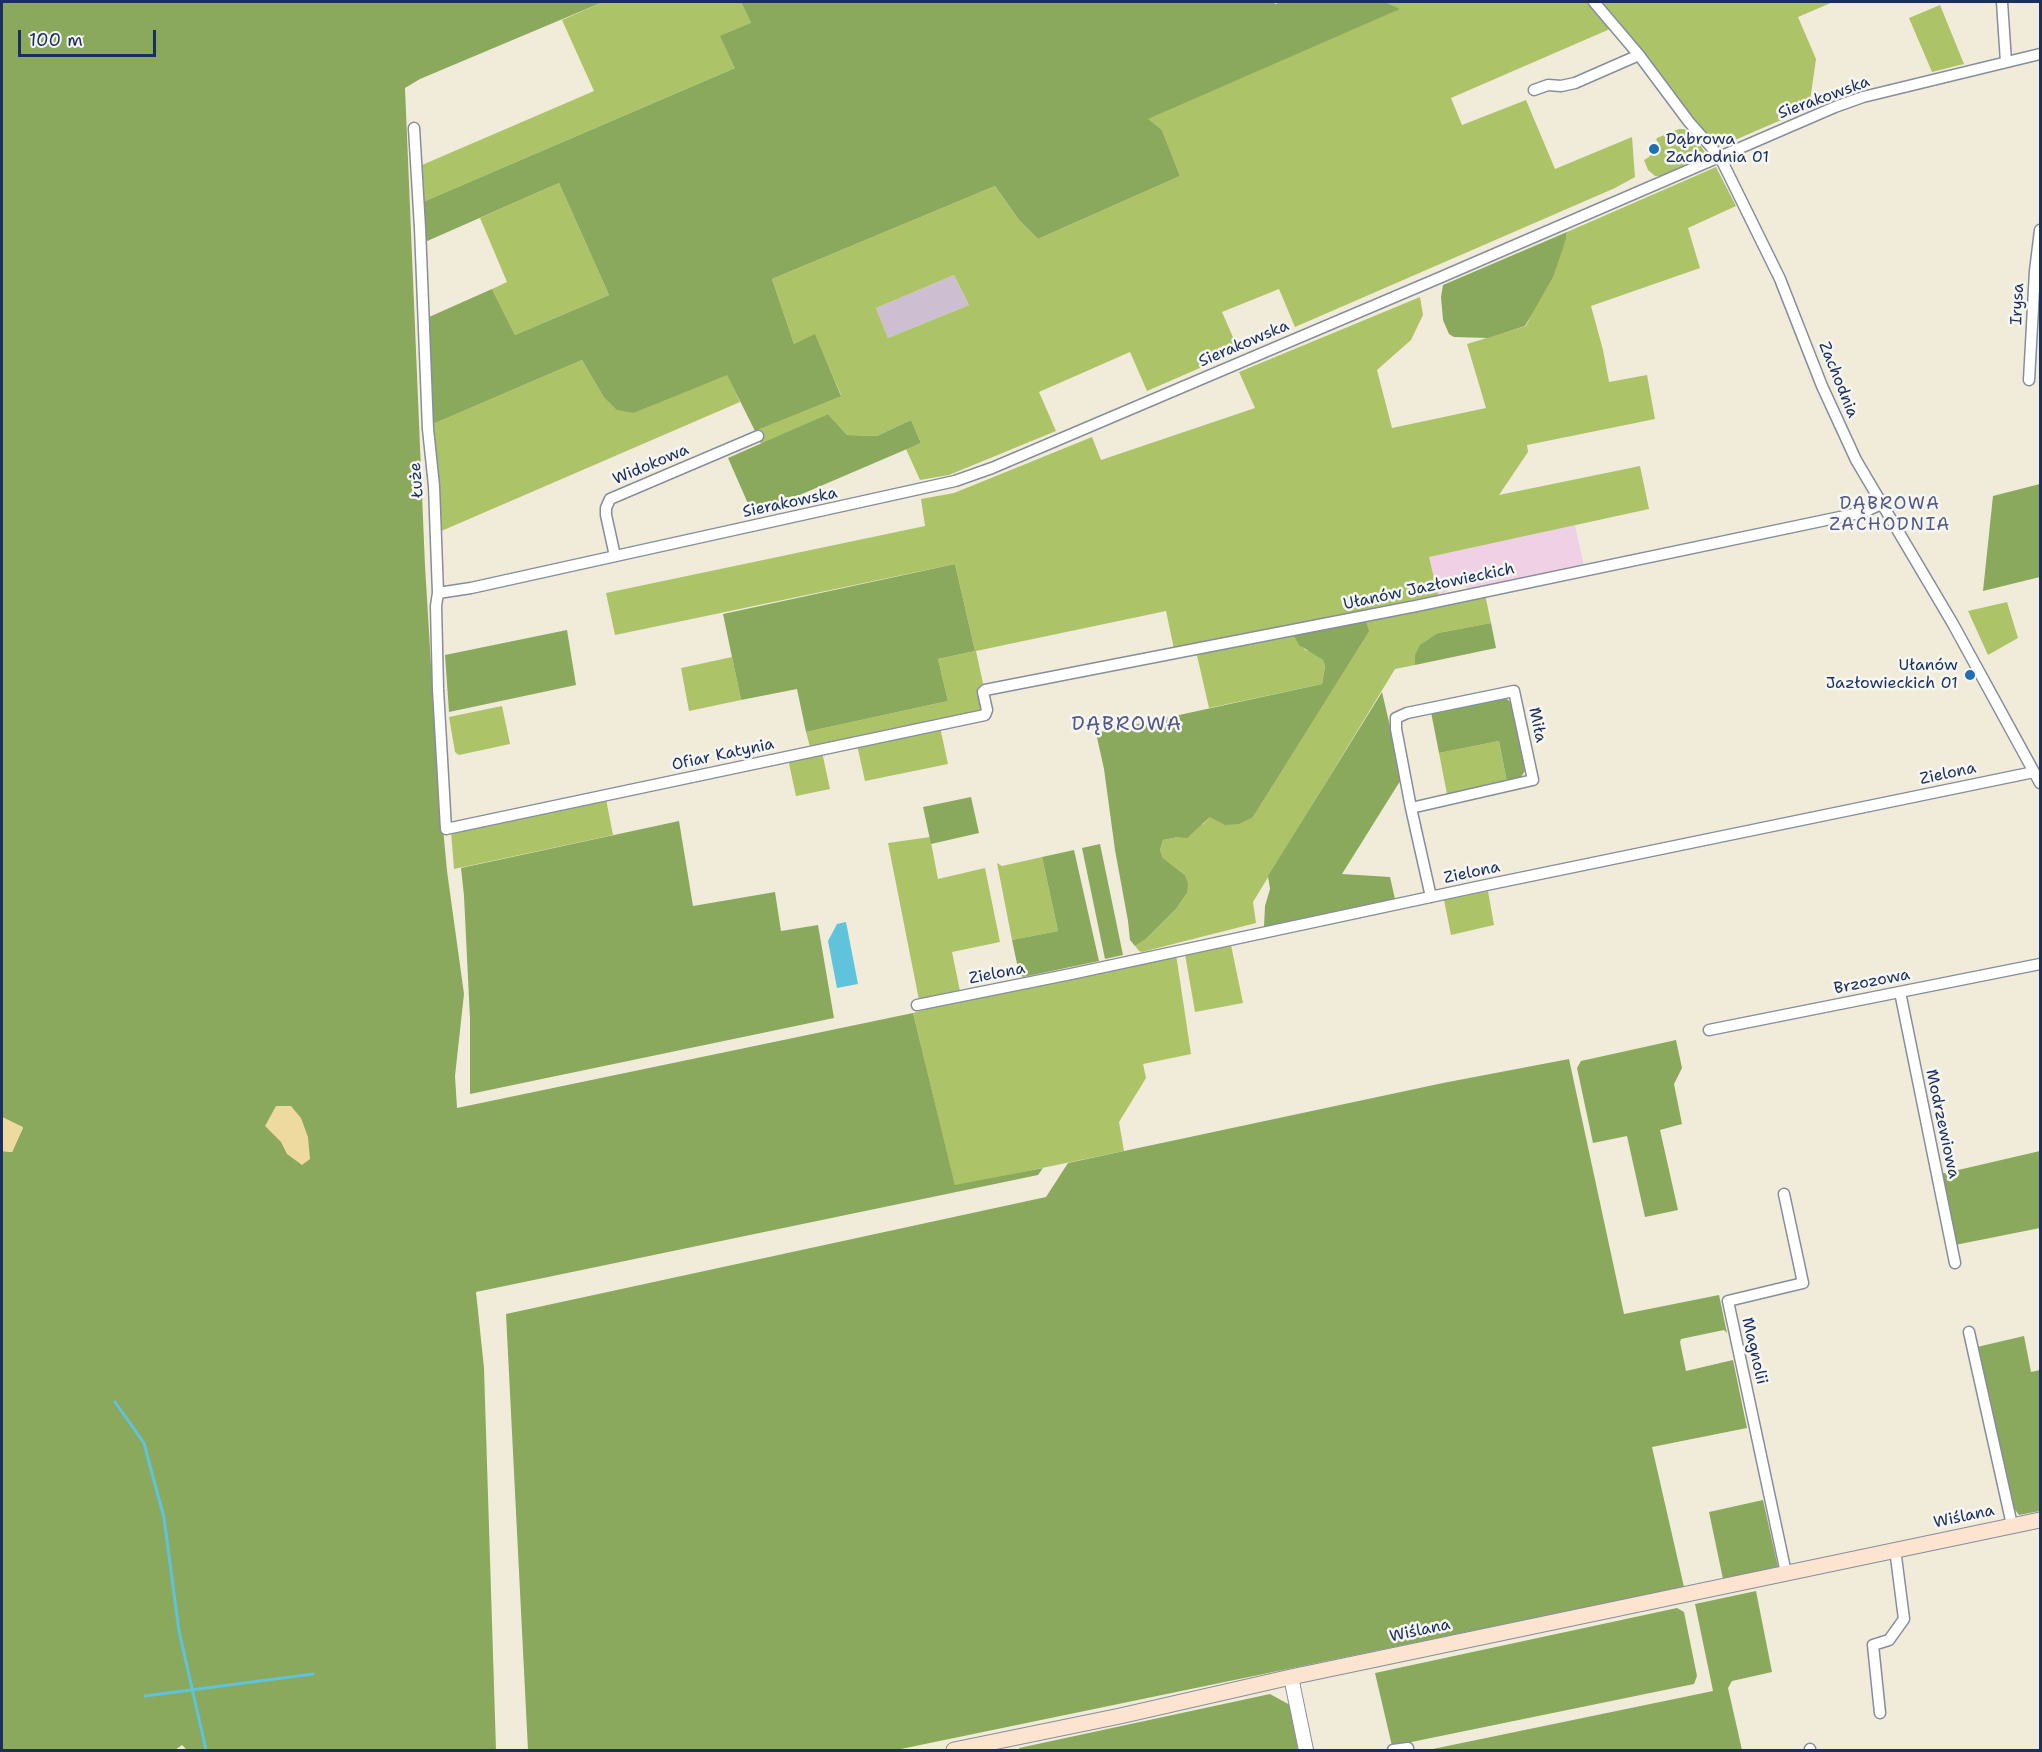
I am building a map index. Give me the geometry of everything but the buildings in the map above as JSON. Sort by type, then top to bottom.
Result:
[{"type":"main road","name":"Wiślana","points":[[954,1750],[2040,1520]]},
{"type":"street","name":"Zachodnia","points":[[1594,2],[1639,55],[1689,122],[1720,157],[1780,279],[1822,386],[1856,460],[1953,624],[2040,783]]},
{"type":"street","points":[[2002,2],[2006,62]]},
{"type":"street","name":"Sierakowska","points":[[438,593],[471,588],[955,481],[992,468],[1439,278],[1803,120],[1863,97],[2040,54]]},
{"type":"street","points":[[1534,90],[1548,85],[1561,87],[1575,83],[1639,55]]},
{"type":"street","name":"Łuże","points":[[414,128],[428,429],[434,486],[438,593],[436,606],[438,689],[446,829]]},
{"type":"street","name":"Irysa","points":[[2029,380],[2035,271],[2040,230]]},
{"type":"street","name":"Widokowa","points":[[615,556],[606,515],[610,499],[758,436]]},
{"type":"street","name":"Ułanów Jazłowieckich","points":[[983,694],[986,690],[1416,606],[1864,512],[1881,504]]},
{"type":"street","name":"Miła","points":[[1411,808],[1533,780],[1514,691],[1407,713],[1396,718],[1396,729],[1411,808],[1431,897]]},
{"type":"street","name":"Ofiar Katynia","points":[[446,829],[985,716],[987,710],[983,694]]},
{"type":"street","name":"Zielona","points":[[917,1005],[2034,772]]},
{"type":"street","name":"Brzozowa","points":[[1709,1030],[2040,963]]},
{"type":"street","name":"Modrzewiowa","points":[[1900,992],[1955,1263]]},
{"type":"street","name":"Magnolii","points":[[1784,1194],[1803,1284],[1728,1301],[1786,1573]]},
{"type":"street","points":[[1969,1332],[2012,1525]]},
{"type":"street","points":[[1880,1713],[1873,1645],[1889,1640],[1904,1619],[1895,1549]]},
{"type":"street","points":[[1291,1677],[1306,1750]]},
{"type":"street","points":[[1394,1750],[1408,1748]]},
{"type":"shaded area","points":[[954,275],[969,305],[888,338],[876,308]]},
{"type":"shaded area","points":[[1575,525],[1584,566],[1470,590],[1458,582],[1442,595],[1438,595],[1429,557]]},
{"type":"green space","points":[[2,2],[603,2],[420,79],[405,88],[425,566],[437,763],[447,871],[464,994],[455,1076],[457,1108],[913,1013],[955,1185],[1043,1168],[1038,1175],[476,1292],[484,1368],[496,1750],[187,1750],[182,1745],[175,1750],[2,1750],[2,1151],[12,1152],[23,1128],[2,1117]]},
{"type":"green space","points":[[603,2],[741,2],[751,23],[735,68],[423,202],[422,165],[594,91],[562,20]]},
{"type":"green space","points":[[741,2],[1274,2],[1275,4],[1281,2],[1385,2],[1400,9],[1148,119],[1162,130],[1180,176],[1038,239],[1019,220],[995,186],[772,279],[794,344],[815,334],[841,396],[755,431],[727,375],[634,413],[617,410],[603,396],[582,360],[433,424],[429,317],[492,289],[515,335],[609,295],[559,183],[425,242],[423,202],[735,68],[720,36],[751,23]]},
{"type":"green space","points":[[1385,2],[1588,2],[1610,29],[1451,98],[1462,125],[1526,100],[1555,169],[1632,137],[1635,177],[1615,188],[1295,327],[1279,289],[1222,312],[1239,351],[1147,391],[1130,352],[1039,392],[1056,431],[949,475],[920,480],[906,449],[921,443],[911,420],[877,436],[847,435],[828,414],[761,444],[755,431],[841,395],[815,335],[794,344],[772,279],[995,186],[1019,220],[1038,239],[1180,176],[1162,130],[1147,119],[1399,9]],"holes":[[[954,275],[969,305],[888,338],[876,308]]]},
{"type":"green space","points":[[1599,2],[1833,2],[1798,17],[1816,59],[1809,108],[1721,146],[1716,145],[1706,132],[1703,134]]},
{"type":"green space","points":[[1940,5],[1964,64],[1932,72],[1909,18]]},
{"type":"green space","points":[[1679,129],[1691,133],[1705,152],[1703,156],[1663,176],[1655,176],[1648,170],[1644,160],[1659,143],[1657,138]]},
{"type":"green space","points":[[1716,167],[1736,206],[1688,228],[1700,268],[1591,306],[1609,382],[1647,375],[1655,419],[1527,445],[1528,452],[1499,495],[1640,466],[1649,509],[1429,557],[1438,595],[1174,649],[1166,611],[976,651],[984,688],[985,709],[981,714],[811,751],[806,732],[948,701],[938,659],[975,651],[955,564],[615,635],[606,593],[925,526],[921,499],[954,493],[1092,437],[1101,460],[1255,408],[1239,372],[1420,297],[1423,315],[1411,340],[1377,370],[1392,428],[1486,408],[1467,344],[1526,326],[1566,239],[1567,232]]},
{"type":"green space","points":[[559,183],[609,295],[515,335],[492,289],[507,282],[480,218]]},
{"type":"green space","points":[[1567,232],[1553,277],[1525,326],[1488,338],[1454,337],[1449,334],[1443,320],[1441,297],[1443,285]]},
{"type":"green space","points":[[582,360],[603,396],[634,413],[727,374],[740,402],[439,532],[433,424]]},
{"type":"green space","points":[[828,414],[847,435],[877,436],[911,420],[921,443],[753,515],[728,458]]},
{"type":"green space","points":[[2040,484],[2040,577],[1983,591],[1993,496]]},
{"type":"green space","points":[[955,564],[975,651],[938,659],[948,701],[806,732],[797,689],[741,700],[723,614]]},
{"type":"green space","points":[[1485,594],[1491,623],[1438,633],[1415,655],[1415,665],[1395,669],[1253,902],[1256,923],[1139,951],[1135,946],[1146,939],[1176,909],[1187,893],[1185,875],[1163,858],[1160,850],[1163,840],[1178,837],[1203,824],[1210,817],[1253,817],[1337,681],[1365,619]]},
{"type":"green space","points":[[2007,602],[2018,638],[1988,655],[1968,611]]},
{"type":"green space","points":[[1365,619],[1369,631],[1253,817],[1239,824],[1225,825],[1210,817],[1187,838],[1163,840],[1160,850],[1163,858],[1185,875],[1188,884],[1187,893],[1176,909],[1146,939],[1135,946],[1130,940],[1104,769],[1096,733],[1322,684],[1325,666],[1323,660],[1299,645],[1293,634]]},
{"type":"green space","points":[[1491,623],[1496,648],[1415,665],[1415,655],[1420,645],[1438,633]]},
{"type":"green space","points":[[567,630],[576,685],[449,712],[445,655]]},
{"type":"green space","points":[[1293,634],[1305,650],[1323,660],[1325,665],[1322,684],[1209,708],[1196,651]]},
{"type":"green space","points":[[732,657],[741,700],[689,711],[681,668]]},
{"type":"green space","points":[[1382,692],[1402,778],[1342,874],[1390,877],[1395,899],[1264,927],[1265,906],[1270,889],[1268,876]]},
{"type":"green space","points":[[1504,697],[1512,703],[1526,769],[1520,779],[1507,782],[1499,741],[1439,753],[1431,712]]},
{"type":"green space","points":[[502,706],[510,744],[459,755],[455,752],[449,717]]},
{"type":"green space","points":[[940,727],[948,764],[865,781],[857,745]]},
{"type":"green space","points":[[1499,741],[1507,782],[1447,794],[1439,753]]},
{"type":"green space","points":[[822,752],[830,789],[796,796],[788,759]]},
{"type":"green space","points":[[971,797],[979,833],[931,844],[923,807]]},
{"type":"green space","points":[[606,799],[613,835],[454,869],[451,831]]},
{"type":"green space","points":[[679,821],[693,906],[775,892],[781,931],[818,925],[834,1018],[470,1094],[470,1019],[461,868]]},
{"type":"green space","points":[[930,837],[938,879],[985,868],[1000,942],[952,952],[960,991],[919,1000],[888,843]]},
{"type":"green space","points":[[1100,844],[1123,955],[1105,959],[1082,848]]},
{"type":"green space","points":[[1074,850],[1099,961],[1023,977],[1019,973],[1012,940],[1058,931],[1042,857]]},
{"type":"green space","points":[[1042,857],[1058,931],[1012,940],[997,863],[1002,866]]},
{"type":"green space","points":[[1488,891],[1494,925],[1451,935],[1444,900]]},
{"type":"green space","points":[[1231,945],[1243,1003],[1195,1012],[1185,954]]},
{"type":"green space","points":[[1176,954],[1191,1054],[1143,1064],[1146,1078],[1119,1122],[1124,1151],[955,1186],[913,1013],[957,1000]]},
{"type":"green space","points":[[1676,1040],[1682,1068],[1674,1084],[1682,1124],[1660,1130],[1678,1210],[1645,1217],[1627,1136],[1593,1143],[1577,1068],[1581,1061]]},
{"type":"green space","points":[[1569,1059],[1624,1314],[1719,1295],[1727,1333],[1724,1330],[1681,1339],[1686,1371],[1733,1360],[1747,1428],[1652,1447],[1684,1587],[896,1750],[528,1750],[506,1314],[1046,1197],[1068,1163],[1443,1083]]},
{"type":"green space","points":[[2040,1151],[2040,1228],[1955,1245],[1941,1174]]},
{"type":"green space","points":[[2024,1336],[2031,1372],[2040,1370],[2040,1511],[2019,1515],[2010,1503],[1977,1347]]},
{"type":"green space","points":[[1763,1500],[1778,1567],[1723,1579],[1709,1512]]},
{"type":"green space","points":[[1756,1591],[1772,1672],[1732,1681],[1728,1688],[1742,1750],[1428,1750],[1713,1691],[1695,1604]]},
{"type":"green space","points":[[1677,1608],[1684,1612],[1697,1676],[1694,1684],[1392,1746],[1375,1673]]},
{"type":"green space","points":[[1270,1694],[1290,1705],[1298,1750],[1020,1750],[1019,1748]]},
{"type":"sand","points":[[276,1106],[291,1106],[301,1118],[308,1137],[310,1159],[302,1165],[287,1154],[281,1142],[265,1126]]},
{"type":"sand","points":[[2,1117],[23,1127],[12,1152],[2,1151]]},
{"type":"water","points":[[846,922],[858,984],[837,988],[828,941],[837,924]]},
{"type":"waterway","points":[[115,1402],[144,1443],[164,1518],[179,1631],[206,1750]]},
{"type":"waterway","points":[[145,1696],[313,1674]]},
{"type":"place","name":"Dąbrowa Zachodnia 01","points":[[1654,149]]},
{"type":"place","name":"Ułanów Jazłowieckich 01","points":[[1970,675]]},
{"type":"district","name":"DĄBROWA ZACHODNIA","points":[[1890,514]]},
{"type":"district","name":"DĄBROWA","points":[[1127,725]]}]
